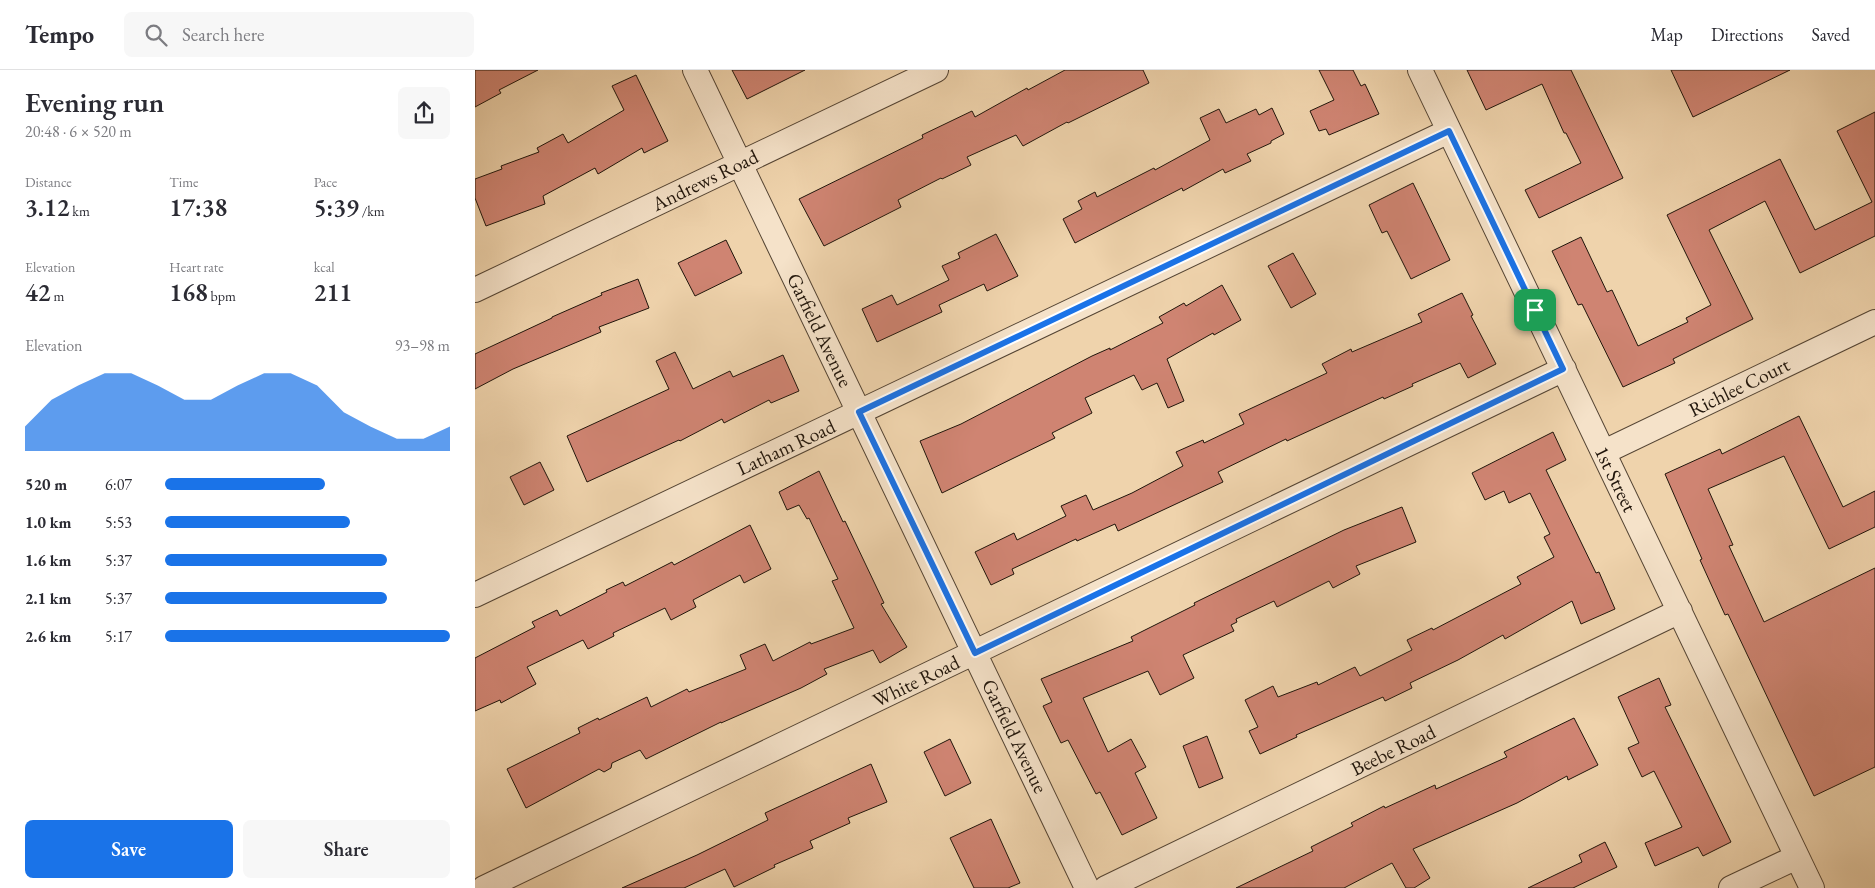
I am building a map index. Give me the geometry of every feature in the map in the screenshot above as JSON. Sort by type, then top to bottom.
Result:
[{"type":"street","name":"Garfield Avenue","points":[[695,70],[1087,888]]},
{"type":"street","name":"Andrews Road","points":[[475,290],[936,70]]},
{"type":"street","name":"1st Street","points":[[1420,70],[1812,888]]},
{"type":"street","name":"Latham Road","points":[[475,595],[1449,131]]},
{"type":"street","name":"Richlee Court","points":[[1604,452],[1875,322]]},
{"type":"street","name":"White Road","points":[[484,888],[1563,369]]},
{"type":"street","name":"Beebe Road","points":[[1105,888],[1680,611]]},
{"type":"street","points":[[1731,888],[1797,857]]},
{"type":"building","points":[[475,70],[538,70],[499,90],[501,93],[475,107]]},
{"type":"building","points":[[732,70],[805,70],[747,99]]},
{"type":"building","points":[[1065,70],[1143,70],[1149,83],[1067,122],[1023,146],[1016,135],[967,157],[971,165],[898,200],[901,207],[824,246],[799,199],[923,138],[922,135],[972,111],[975,117],[1027,88],[1028,90]]},
{"type":"building","points":[[1319,70],[1353,70],[1361,86],[1365,84],[1379,114],[1329,135],[1326,129],[1319,131],[1310,111],[1334,100]]},
{"type":"building","points":[[1467,70],[1571,70],[1623,178],[1539,218],[1525,190],[1581,163],[1566,133],[1564,133],[1542,84],[1486,110]]},
{"type":"building","points":[[1671,70],[1790,70],[1693,117]]},
{"type":"building","points":[[636,75],[668,141],[644,153],[642,148],[598,174],[595,168],[543,196],[545,204],[486,226],[475,198],[475,179],[502,169],[501,166],[539,152],[537,148],[563,134],[568,143],[624,110],[612,86]]},
{"type":"building","points":[[1272,108],[1284,134],[1271,141],[1271,143],[1247,154],[1251,161],[1225,173],[1223,169],[1183,191],[1182,188],[1075,243],[1063,219],[1082,209],[1078,201],[1095,192],[1097,197],[1154,168],[1155,170],[1210,140],[1200,118],[1219,109],[1226,123],[1256,109],[1259,115]]},
{"type":"building","points":[[1875,112],[1875,236],[1800,273],[1765,201],[1709,230],[1753,319],[1673,359],[1675,363],[1623,387],[1582,304],[1578,305],[1552,251],[1581,237],[1607,292],[1612,290],[1638,346],[1688,322],[1686,318],[1711,305],[1667,215],[1780,159],[1815,230],[1872,202],[1837,131]]},
{"type":"building","points":[[1413,183],[1450,260],[1411,279],[1387,231],[1382,233],[1369,205]]},
{"type":"building","points":[[996,234],[1018,276],[987,291],[984,284],[939,305],[942,312],[877,342],[862,309],[892,295],[897,305],[949,280],[942,266],[960,258],[958,253]]},
{"type":"building","points":[[726,240],[742,273],[695,296],[678,263]]},
{"type":"building","points":[[1293,253],[1316,294],[1291,308],[1268,266]]},
{"type":"building","points":[[638,279],[649,308],[599,327],[601,332],[513,369],[475,389],[475,354],[602,295],[601,293]]},
{"type":"building","points":[[1222,285],[1241,320],[1214,335],[1213,333],[1167,359],[1184,401],[1168,408],[1157,383],[1142,390],[1134,375],[1085,398],[1092,413],[1052,433],[1055,438],[942,493],[920,441],[961,424],[1092,356],[1110,348],[1110,350],[1163,323],[1159,317],[1184,303],[1186,306]]},
{"type":"building","points":[[1462,293],[1473,315],[1471,316],[1496,364],[1468,378],[1460,363],[1412,384],[1413,386],[1384,399],[1383,397],[1287,441],[1286,439],[1218,472],[1223,482],[1118,531],[1115,524],[1077,541],[1076,539],[1012,569],[1014,574],[991,585],[975,552],[1014,533],[1017,540],[1066,516],[1061,506],[1086,495],[1093,510],[1132,493],[1183,466],[1176,452],[1203,440],[1204,443],[1244,424],[1239,414],[1327,373],[1322,364],[1351,349],[1352,352],[1422,322],[1418,314]]},
{"type":"building","points":[[675,352],[693,389],[730,371],[733,377],[783,355],[799,391],[771,403],[769,400],[724,423],[722,419],[680,441],[587,482],[567,436],[669,389],[656,361]]},
{"type":"building","points":[[1799,416],[1843,507],[1875,491],[1875,527],[1829,549],[1784,456],[1708,489],[1733,545],[1729,546],[1764,622],[1875,568],[1875,767],[1814,796],[1728,614],[1725,615],[1665,474],[1720,449],[1722,454]]},
{"type":"building","points":[[1553,432],[1566,460],[1546,470],[1596,573],[1599,572],[1615,609],[1581,624],[1572,601],[1505,639],[1503,635],[1458,660],[1410,683],[1412,688],[1385,701],[1383,697],[1296,735],[1297,737],[1260,754],[1249,731],[1258,727],[1245,700],[1273,686],[1278,697],[1317,682],[1318,685],[1355,667],[1360,676],[1412,650],[1407,640],[1432,628],[1433,630],[1521,584],[1517,577],[1554,557],[1544,537],[1550,534],[1530,493],[1509,503],[1504,491],[1485,500],[1472,473]]},
{"type":"building","points":[[540,462],[554,490],[524,505],[510,477]]},
{"type":"building","points":[[819,471],[884,603],[881,604],[907,647],[880,663],[873,650],[824,669],[827,674],[801,688],[721,722],[646,759],[640,750],[612,763],[611,768],[604,772],[599,769],[526,808],[507,769],[580,733],[578,728],[647,697],[651,707],[687,689],[689,692],[746,669],[740,655],[765,644],[773,661],[810,642],[811,644],[854,628],[832,581],[838,579],[809,518],[807,519],[799,505],[787,510],[779,492]]},
{"type":"building","points":[[1402,507],[1416,542],[1356,566],[1360,574],[1333,588],[1329,581],[1277,607],[1274,601],[1236,619],[1237,622],[1231,625],[1234,631],[1183,655],[1194,678],[1160,695],[1148,671],[1083,698],[1108,752],[1131,739],[1146,767],[1135,773],[1157,818],[1122,835],[1100,792],[1096,794],[1068,740],[1061,743],[1043,706],[1052,702],[1041,679],[1133,641],[1131,637],[1195,605],[1194,603],[1344,530]]},
{"type":"building","points":[[750,525],[771,569],[744,583],[740,575],[693,600],[696,607],[671,620],[665,608],[613,633],[614,636],[588,649],[583,640],[527,667],[536,684],[501,703],[500,700],[475,711],[475,658],[535,627],[532,622],[557,610],[560,616],[607,592],[606,590],[623,582],[625,586],[672,562],[674,565]]},
{"type":"building","points":[[1659,678],[1671,705],[1665,707],[1731,842],[1703,856],[1698,847],[1655,866],[1645,843],[1682,827],[1654,771],[1642,777],[1628,748],[1639,743],[1618,697]]},
{"type":"building","points":[[1574,718],[1598,765],[1568,780],[1567,776],[1517,803],[1413,849],[1430,878],[1414,888],[1406,888],[1392,863],[1344,888],[1236,888],[1313,851],[1311,847],[1353,826],[1351,823],[1384,806],[1385,808],[1435,785],[1436,789],[1507,757],[1504,752]]},
{"type":"building","points":[[1207,736],[1223,778],[1199,788],[1183,746]]},
{"type":"building","points":[[950,739],[971,783],[945,796],[924,752]]},
{"type":"building","points":[[871,764],[887,802],[848,818],[850,823],[810,841],[813,848],[774,865],[775,867],[734,887],[725,869],[684,888],[622,888],[697,855],[768,820],[765,813]]},
{"type":"building","points":[[991,819],[1020,883],[1008,888],[974,888],[950,838]]},
{"type":"building","points":[[1605,842],[1617,867],[1573,888],[1528,888],[1582,862],[1579,855]]},
{"type":"route","points":[[1449,131],[1535,310],[1563,369],[975,653],[859,412],[1449,131]]}]
